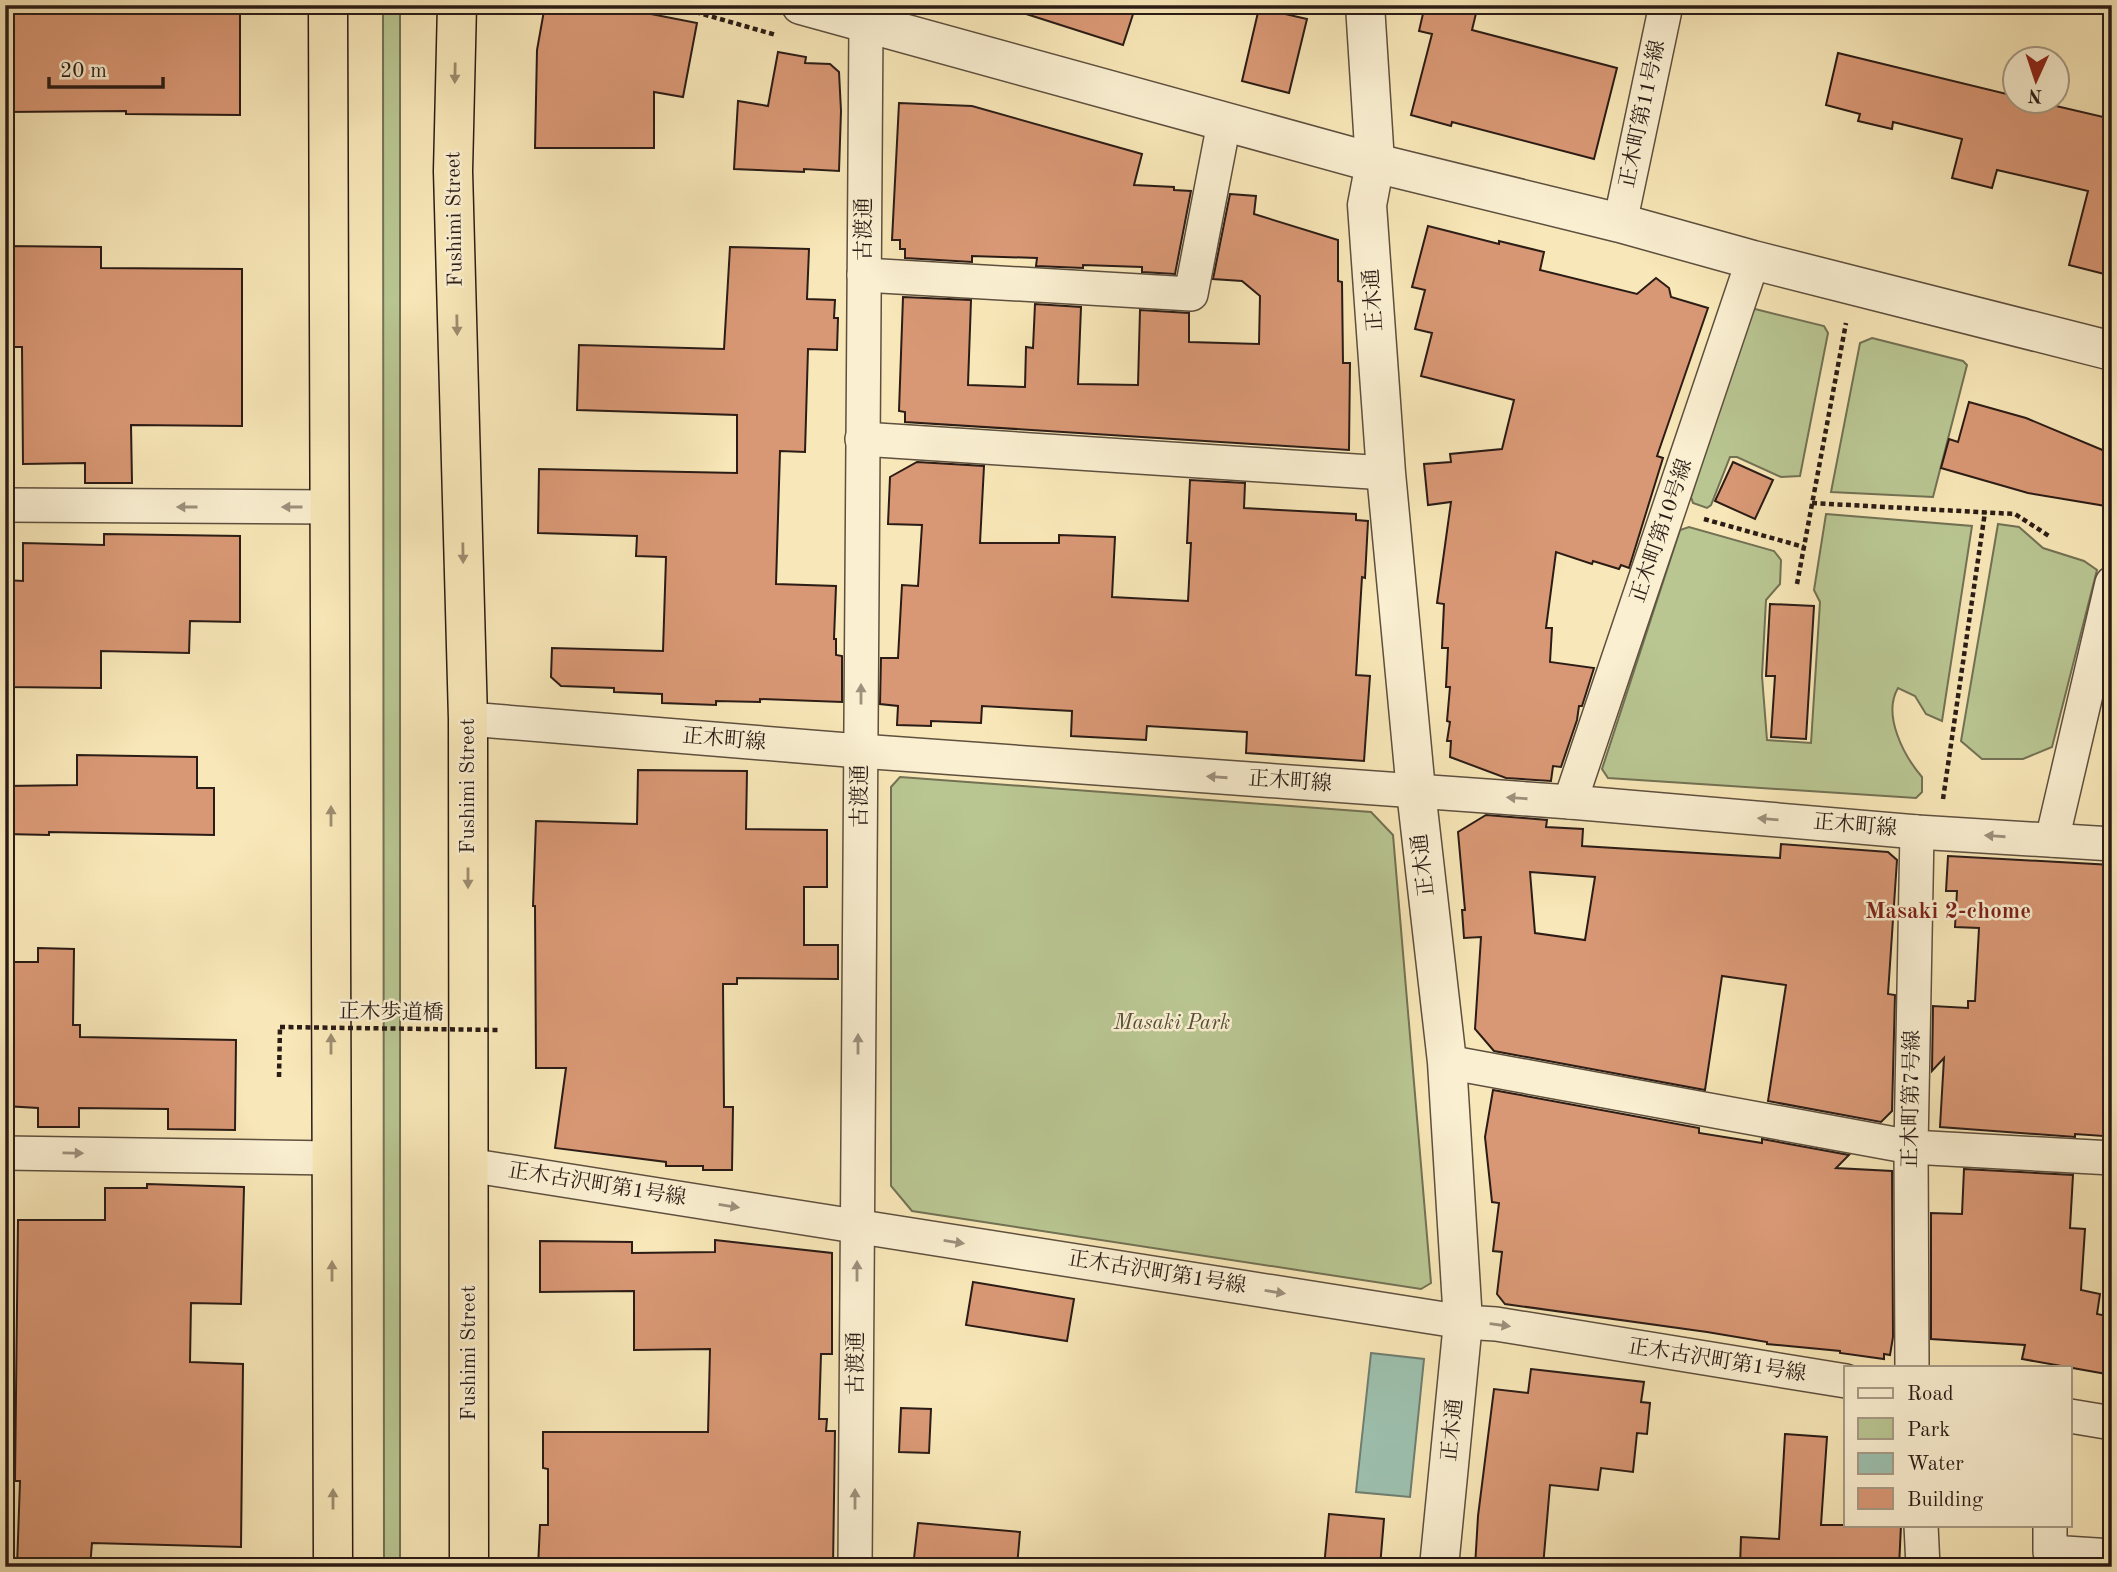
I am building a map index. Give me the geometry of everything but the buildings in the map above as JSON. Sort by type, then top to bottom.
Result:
[{"type":"highway","points":[[328,5],[333,1567]]},
{"type":"highway","name":"Fushimi Street","points":[[457,5],[453,171],[468,719],[469,1567]]},
{"type":"street","name":"正木通","points":[[1365,5],[1375,163],[1367,205],[1386,473],[1416,791],[1447,1062],[1464,1322],[1439,1567]]},
{"type":"street","name":"正木町第11号線","points":[[1620,223],[1666,5]]},
{"type":"street","points":[[819,8],[866,24],[1224,123],[2112,351]]},
{"type":"street","name":"古渡通","points":[[855,1567],[866,24]]},
{"type":"street","points":[[864,275],[1191,294],[1224,123]]},
{"type":"street","name":"正木町第10号線","points":[[1570,802],[1753,260]]},
{"type":"street","points":[[862,439],[1386,473]]},
{"type":"street","points":[[5,505],[330,507]]},
{"type":"street","points":[[2052,840],[2112,583]]},
{"type":"street","name":"正木町線","points":[[468,719],[860,751],[2112,844]]},
{"type":"street","name":"正木町第7号線","points":[[1912,1366],[1911,1147],[1928,832]]},
{"type":"street","points":[[1447,1062],[1911,1147],[2112,1158]]},
{"type":"street","points":[[5,1153],[332,1158]]},
{"type":"street","name":"正木古沢町第1号線","points":[[468,1165],[1464,1322],[1496,1324],[1844,1381]]},
{"type":"street","points":[[2072,1416],[2112,1423]]},
{"type":"street","points":[[1921,1526],[1923,1567]]},
{"type":"street","points":[[2050,1526],[2050,1552],[2112,1556]]},
{"type":"path","points":[[1797,584],[1847,318]]},
{"type":"path","points":[[1812,503],[2015,514],[2049,536]]},
{"type":"path","points":[[1669,510],[1804,547]]},
{"type":"path","points":[[1928,832],[1985,512]]},
{"type":"path","name":"正木歩道橋","points":[[279,1077],[280,1027],[501,1030]]},
{"type":"green space","points":[[383,5],[400,6],[400,1567],[384,1567]]},
{"type":"green space","points":[[1755,309],[1824,326],[1828,333],[1800,476],[1781,477],[1737,457],[1730,457],[1711,505],[1707,508],[1693,503],[1691,497],[1748,311]]},
{"type":"green space","points":[[1872,338],[1963,361],[1967,365],[1933,497],[1831,492],[1860,343]]},
{"type":"green space","points":[[1826,514],[1972,526],[1942,721],[1926,714],[1915,696],[1898,688],[1894,699],[1892,710],[1897,735],[1908,758],[1922,777],[1922,792],[1916,798],[1608,778],[1602,769],[1680,530],[1689,527],[1774,551],[1781,560],[1780,584],[1766,600],[1762,676],[1767,740],[1811,743],[1820,602],[1814,590]]},
{"type":"green space","points":[[1998,524],[2019,527],[2043,548],[2084,561],[2097,570],[2052,747],[2023,759],[1982,759],[1961,741]]},
{"type":"green space","name":"Masaki Park","points":[[900,777],[1371,812],[1393,835],[1431,1283],[1421,1289],[912,1211],[891,1186],[891,787]]},
{"type":"water","points":[[1371,1353],[1424,1359],[1410,1497],[1356,1492]]},
{"type":"district","name":"Masaki 2-chome","points":[[1948,911]]}]
